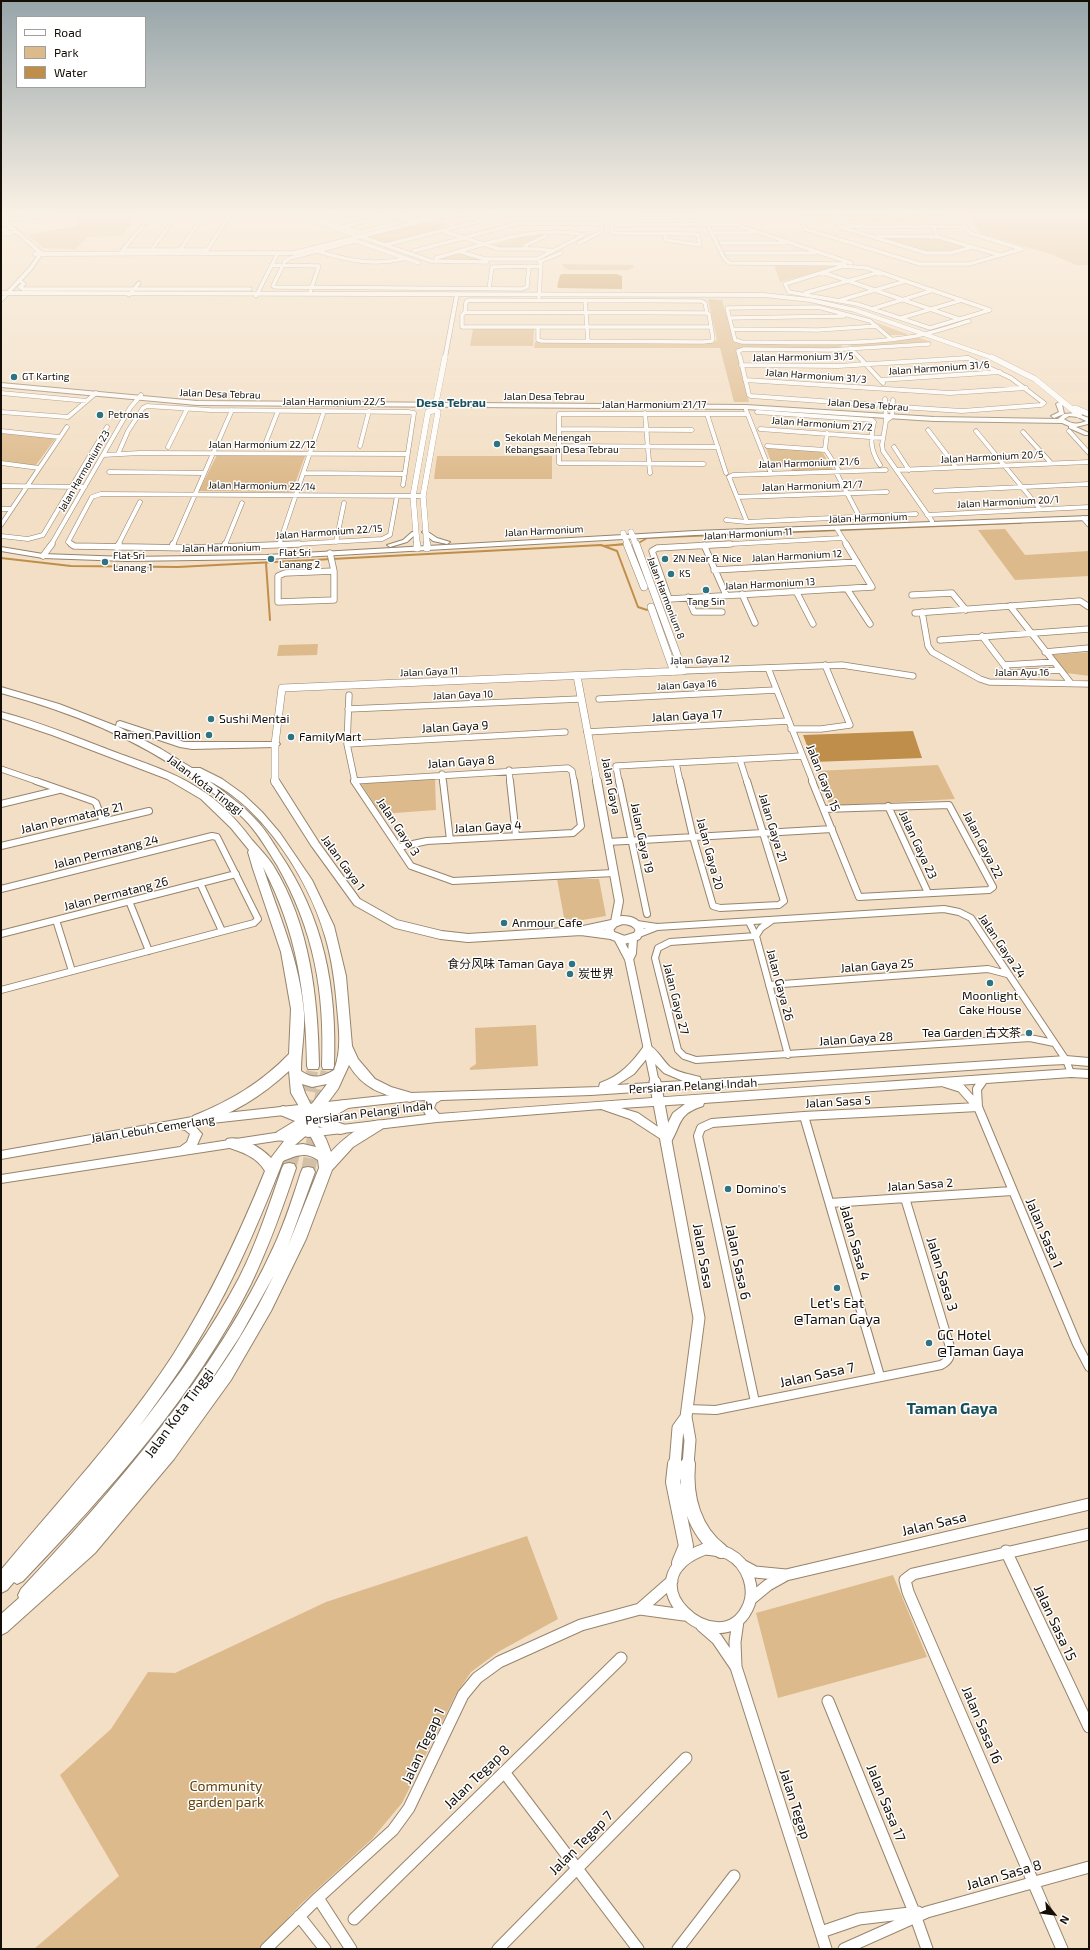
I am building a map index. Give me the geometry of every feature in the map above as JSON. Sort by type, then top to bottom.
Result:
[{"type":"highway","name":"Jalan Kota Tinggi","points":[[1,690],[91,717],[136,738],[180,764],[236,806],[254,823],[293,880],[313,930],[327,989],[329,1022],[328,1066]]},
{"type":"highway","name":"Jalan Kota Tinggi","points":[[1,715],[36,724],[169,777],[204,796],[238,827],[267,865],[290,912],[297,934],[309,988],[313,1022],[313,1066]]},
{"type":"highway","points":[[91,717],[115,722],[183,745],[211,746],[275,744]]},
{"type":"highway","points":[[1,1584],[126,1432],[178,1360],[217,1293],[279,1166],[284,1149],[312,1118],[340,1073],[346,1047],[342,990],[336,954],[328,926],[303,874],[285,848],[246,802],[229,787],[214,777],[180,764]]},
{"type":"highway","points":[[251,846],[284,939],[289,959],[298,1023],[295,1056],[298,1093],[312,1118],[326,1163]]},
{"type":"highway","points":[[346,1047],[354,1065],[366,1080],[376,1086],[410,1097]]},
{"type":"highway","points":[[198,1120],[234,1105],[259,1091],[295,1056]]},
{"type":"highway","points":[[296,1074],[307,1082],[314,1083],[329,1080],[340,1073]]},
{"type":"highway","points":[[282,1136],[312,1118],[345,1104]]},
{"type":"highway","points":[[283,1111],[312,1118],[340,1129]]},
{"type":"highway","points":[[1,1626],[89,1547],[168,1454],[225,1375],[266,1307],[299,1238],[326,1163],[345,1145],[377,1125]]},
{"type":"highway","points":[[232,1143],[251,1149],[260,1154],[267,1161],[279,1166]]},
{"type":"highway","points":[[279,1166],[297,1149],[308,1148],[318,1152],[326,1163]]},
{"type":"highway","name":"Jalan Kota Tinggi","points":[[1,1591],[63,1528],[141,1438],[194,1367],[237,1296],[266,1236],[279,1166]]},
{"type":"highway","name":"Jalan Kota Tinggi","points":[[1,1622],[88,1529],[157,1445],[211,1370],[252,1301],[285,1236],[308,1172]]},
{"type":"main road","name":"Jalan Desa Tebrau","points":[[1,382],[139,396],[212,401],[744,404],[885,416]]},
{"type":"main road","name":"Jalan Desa Tebrau","points":[[1,385],[224,404],[746,407],[885,416],[892,414],[1050,417],[1062,419]]},
{"type":"main road","points":[[121,396],[128,399],[133,404],[155,399]]},
{"type":"main road","points":[[1050,417],[1062,413],[1059,404]]},
{"type":"main road","points":[[411,405],[424,409],[428,412]]},
{"type":"main road","points":[[438,412],[446,407],[459,405]]},
{"type":"main road","name":"Jalan Desa Tebrau","points":[[892,414],[960,420],[1039,421],[1062,419]]},
{"type":"main road","points":[[1062,419],[1069,415],[1079,415],[1088,420]]},
{"type":"main road","points":[[1062,419],[1079,425],[1088,435]]},
{"type":"main road","points":[[1079,425],[1088,420]]},
{"type":"main road","points":[[1039,421],[1064,425],[1088,435]]},
{"type":"main road","name":"Jalan Harmonium","points":[[426,546],[447,542],[629,539],[730,522],[932,521],[1089,514]]},
{"type":"main road","name":"Jalan Harmonium","points":[[1,545],[45,554],[102,555],[275,552],[390,546],[629,539],[695,533],[1088,522]]},
{"type":"main road","points":[[425,532],[434,540],[447,542]]},
{"type":"main road","points":[[390,546],[405,541],[414,533]]},
{"type":"main road","name":"Jalan Harmonium","points":[[1,549],[45,554],[126,559],[267,557],[416,546]]},
{"type":"main road","points":[[591,1090],[617,1082],[628,1075],[648,1049],[660,1066],[671,1073],[690,1079],[711,1083]]},
{"type":"main road","name":"Persiaran Pelangi Indah","points":[[345,1104],[410,1097],[591,1090],[1066,1060],[1089,1062]]},
{"type":"main road","name":"Persiaran Pelangi Indah","points":[[340,1129],[438,1118],[659,1100],[720,1098],[1071,1073],[1089,1074]]},
{"type":"main road","points":[[438,1118],[430,1113],[428,1108],[432,1100],[439,1096]]},
{"type":"main road","points":[[596,1105],[619,1110],[634,1116],[667,1140],[671,1125],[679,1113],[688,1106],[720,1098]]},
{"type":"main road","name":"Jalan Lebuh Cemerlang","points":[[1,1154],[198,1120],[283,1111]]},
{"type":"main road","points":[[177,1124],[190,1127],[195,1130],[196,1134],[191,1145],[182,1151]]},
{"type":"main road","points":[[1,1179],[299,1134]]},
{"type":"street","points":[[436,402],[456,302]]},
{"type":"street","points":[[466,302],[465,312],[462,315],[462,327],[710,327]]},
{"type":"street","points":[[587,302],[588,341]]},
{"type":"street","points":[[538,327],[538,340],[540,341],[709,342],[713,339],[709,314],[707,313],[705,303],[703,302]]},
{"type":"street","points":[[826,302],[874,315],[1004,367],[1029,380],[1059,404],[1069,415]]},
{"type":"street","points":[[847,302],[930,328],[960,320]]},
{"type":"street","points":[[872,309],[895,302]]},
{"type":"street","points":[[908,302],[960,320],[969,321]]},
{"type":"street","points":[[901,318],[956,302]]},
{"type":"street","points":[[890,338],[870,321],[811,306],[728,308],[735,340],[739,342],[821,342],[890,338],[925,335],[989,309],[968,302]]},
{"type":"street","points":[[465,312],[707,313]]},
{"type":"street","points":[[730,318],[804,318],[850,315]]},
{"type":"street","points":[[732,329],[818,330],[877,326]]},
{"type":"street","points":[[925,335],[1015,368],[1035,379],[1088,420]]},
{"type":"street","points":[[876,405],[751,396],[745,380],[738,351],[929,344]]},
{"type":"street","points":[[850,348],[887,388],[883,438],[884,451],[932,521]]},
{"type":"street","name":"Jalan Harmonium 31/5","points":[[741,365],[838,366],[968,358],[1000,372]]},
{"type":"street","points":[[901,406],[962,411],[1044,404],[1037,396],[1026,388],[1000,372]]},
{"type":"street","name":"Jalan Harmonium 31/6","points":[[880,380],[1000,372]]},
{"type":"street","name":"Jalan Harmonium 31/3","points":[[745,380],[950,393],[1026,388]]},
{"type":"street","points":[[15,394],[24,387]]},
{"type":"street","points":[[892,414],[895,389]]},
{"type":"street","points":[[1,393],[87,401]]},
{"type":"street","points":[[1,416],[4,412],[68,418],[96,393]]},
{"type":"street","name":"Jalan Harmonium 23","points":[[45,554],[139,396]]},
{"type":"street","points":[[885,400],[893,400]]},
{"type":"street","points":[[1068,405],[1079,415]]},
{"type":"street","name":"Jalan Harmonium 22/5","points":[[118,454],[128,431],[143,408],[152,406],[187,409],[414,412],[403,485]]},
{"type":"street","points":[[737,407],[739,414]]},
{"type":"street","points":[[746,407],[747,414],[770,471]]},
{"type":"street","points":[[168,447],[187,409]]},
{"type":"street","points":[[172,547],[232,410]]},
{"type":"street","points":[[416,546],[414,533],[413,496],[428,412],[435,410],[438,412],[430,448],[423,496],[426,546]]},
{"type":"street","points":[[264,447],[278,411]]},
{"type":"street","points":[[279,545],[311,454],[324,411]]},
{"type":"street","points":[[360,446],[369,411]]},
{"type":"street","points":[[757,412],[872,420],[874,422],[870,437],[870,449],[880,466]]},
{"type":"street","name":"Jalan Harmonium 21/17","points":[[559,429],[561,413],[747,414]]},
{"type":"street","points":[[646,413],[650,473]]},
{"type":"street","points":[[707,414],[726,473]]},
{"type":"street","points":[[1,525],[67,427]]},
{"type":"street","points":[[1,536],[28,539],[43,535],[107,427]]},
{"type":"street","points":[[692,430],[559,429],[559,463],[704,464]]},
{"type":"street","name":"Jalan Harmonium 21/2","points":[[760,429],[883,438]]},
{"type":"street","points":[[928,430],[956,467]]},
{"type":"street","points":[[976,430],[1040,509]]},
{"type":"street","points":[[1,431],[59,437]]},
{"type":"street","points":[[1069,431],[1089,453]]},
{"type":"street","points":[[1023,432],[1051,463]]},
{"type":"street","points":[[827,433],[825,450],[837,470],[847,494],[859,516]]},
{"type":"street","points":[[559,446],[718,447]]},
{"type":"street","points":[[767,446],[825,450]]},
{"type":"street","points":[[894,447],[908,470]]},
{"type":"street","name":"Jalan Harmonium 22/12","points":[[104,454],[407,454]]},
{"type":"street","name":"Jalan Harmonium 20/5","points":[[896,470],[1089,462]]},
{"type":"street","points":[[1,463],[39,468]]},
{"type":"street","name":"Jalan Harmonium 21/6","points":[[737,497],[729,477],[733,475],[837,470],[886,470]]},
{"type":"street","points":[[109,472],[204,473]]},
{"type":"street","points":[[304,473],[405,474]]},
{"type":"street","points":[[935,491],[1089,484]]},
{"type":"street","points":[[1,486],[85,487]]},
{"type":"street","name":"Jalan Harmonium 21/7","points":[[737,497],[887,492]]},
{"type":"street","name":"Jalan Harmonium 22/14","points":[[101,494],[423,496]]},
{"type":"street","name":"Jalan Harmonium 22/15","points":[[101,494],[92,497],[68,542],[74,546],[117,548],[224,547],[382,539],[390,535],[397,496]]},
{"type":"street","points":[[737,497],[746,520]]},
{"type":"street","points":[[117,548],[140,502]]},
{"type":"street","points":[[224,547],[242,503]]},
{"type":"street","points":[[336,542],[344,503]]},
{"type":"street","name":"Jalan Harmonium 20/1","points":[[927,515],[1089,507]]},
{"type":"street","points":[[1,509],[12,509]]},
{"type":"street","points":[[730,522],[746,520],[916,514]]},
{"type":"street","points":[[837,529],[856,562]]},
{"type":"street","name":"Jalan Harmonium 11","points":[[669,599],[652,552],[654,549],[842,538]]},
{"type":"street","name":"Jalan Harmonium 8","points":[[629,539],[683,671]]},
{"type":"street","name":"Jalan Harmonium 8","points":[[629,539],[674,672]]},
{"type":"street","points":[[704,545],[726,595]]},
{"type":"street","points":[[330,553],[334,571],[334,600],[278,602],[278,576],[285,573],[334,571]]},
{"type":"street","name":"Jalan Harmonium 12","points":[[714,570],[856,562]]},
{"type":"street","name":"Jalan Harmonium 13","points":[[669,599],[872,587],[856,562]]},
{"type":"street","points":[[847,589],[870,624]]},
{"type":"street","points":[[796,592],[814,624]]},
{"type":"street","points":[[912,595],[952,593],[966,610]]},
{"type":"street","points":[[742,594],[755,623]]},
{"type":"street","points":[[688,598],[694,612],[722,612]]},
{"type":"street","points":[[915,613],[1080,601],[1089,607]]},
{"type":"street","points":[[1010,606],[1070,682]]},
{"type":"street","name":"Jalan Ayu 16","points":[[922,612],[929,648],[939,657],[989,682],[1070,682],[1089,684]]},
{"type":"street","points":[[940,640],[1089,629]]},
{"type":"street","points":[[982,636],[1009,673],[1061,672],[1089,684]]},
{"type":"street","points":[[1045,652],[1089,648]]},
{"type":"street","points":[[1004,665],[1054,662]]},
{"type":"street","points":[[791,729],[821,729],[850,725],[825,665]]},
{"type":"street","name":"Jalan Gaya 12","points":[[577,676],[825,665],[855,666],[913,676]]},
{"type":"street","name":"Jalan Gaya 15","points":[[768,668],[788,722],[859,897]]},
{"type":"street","points":[[1049,682],[1057,680],[1061,672]]},
{"type":"street","name":"Jalan Gaya 11","points":[[282,688],[577,676]]},
{"type":"street","name":"Jalan Gaya","points":[[577,676],[580,699],[619,901],[618,913],[609,929],[615,937]]},
{"type":"street","name":"Jalan Gaya 1","points":[[282,688],[275,744],[275,782],[315,844],[357,902],[396,924],[440,935],[468,938],[581,931],[622,920],[635,929]]},
{"type":"street","name":"Jalan Gaya 16","points":[[598,699],[776,690]]},
{"type":"street","name":"Jalan Gaya 3","points":[[349,695],[347,744],[354,781],[412,866],[453,881],[614,873]]},
{"type":"street","name":"Jalan Gaya 10","points":[[348,709],[580,699]]},
{"type":"street","name":"Jalan Gaya 17","points":[[587,732],[788,722]]},
{"type":"street","name":"Jalan Gaya 9","points":[[347,744],[565,732]]},
{"type":"street","points":[[676,763],[802,756]]},
{"type":"street","name":"Jalan Gaya 21","points":[[740,760],[784,901],[782,903]]},
{"type":"street","name":"Jalan Gaya 19","points":[[647,914],[616,766],[676,763]]},
{"type":"street","name":"Jalan Gaya 20","points":[[676,763],[693,837],[714,906],[720,908],[782,903]]},
{"type":"street","name":"Jalan Gaya 8","points":[[354,781],[442,774],[568,768],[572,772],[581,826],[578,830]]},
{"type":"street","points":[[1,769],[96,803],[103,822]]},
{"type":"street","points":[[509,770],[516,836]]},
{"type":"street","points":[[442,774],[450,840]]},
{"type":"street","points":[[1,804],[59,790]]},
{"type":"street","name":"Jalan Gaya 22","points":[[824,809],[945,804],[951,806],[993,887],[989,890],[859,897]]},
{"type":"street","name":"Jalan Gaya 23","points":[[888,806],[928,893]]},
{"type":"street","name":"Jalan Permatang 21","points":[[1,846],[148,811]]},
{"type":"street","name":"Jalan Gaya 4","points":[[399,847],[427,841],[572,833],[578,830]]},
{"type":"street","points":[[608,842],[832,830]]},
{"type":"street","name":"Jalan Permatang 24","points":[[1,889],[212,836],[217,837],[236,874]]},
{"type":"street","points":[[1,990],[149,951],[258,920],[236,874]]},
{"type":"street","name":"Jalan Permatang 26","points":[[1,934],[236,874]]},
{"type":"street","points":[[200,883],[222,931]]},
{"type":"street","points":[[130,901],[149,951]]},
{"type":"street","name":"Jalan Gaya","points":[[619,901],[635,929]]},
{"type":"street","name":"Jalan Gaya 24","points":[[635,929],[944,909],[959,912],[971,918],[998,962],[1066,1060],[1071,1073]]},
{"type":"street","points":[[56,920],[72,971]]},
{"type":"street","points":[[756,936],[760,928],[772,920]]},
{"type":"street","name":"Jalan Gaya 26","points":[[749,922],[756,936],[788,1055]]},
{"type":"street","points":[[629,959],[632,953],[635,929]]},
{"type":"street","name":"Jalan Gaya 1","points":[[581,931],[615,937],[635,929]]},
{"type":"street","name":"Jalan Gaya 27","points":[[684,1056],[678,1050],[655,958],[658,948],[670,942],[756,936]]},
{"type":"street","points":[[615,937],[629,959],[659,1100]]},
{"type":"street","points":[[988,969],[998,962]]},
{"type":"street","name":"Jalan Gaya 25","points":[[769,985],[988,969],[1007,974]]},
{"type":"street","points":[[1030,1038],[1043,1028]]},
{"type":"street","name":"Jalan Gaya 28","points":[[684,1056],[696,1060],[1030,1038],[1054,1043]]},
{"type":"street","name":"Jalan Sasa 1","points":[[983,1080],[977,1089],[978,1107],[1077,1344],[1089,1367]]},
{"type":"street","name":"Jalan Sasa 1","points":[[945,1083],[961,1088],[978,1107]]},
{"type":"street","name":"Jalan Sasa","points":[[659,1100],[699,1318],[698,1336],[686,1413],[678,1428],[673,1482],[686,1546],[680,1563]]},
{"type":"street","name":"Jalan Sasa 5","points":[[701,1128],[712,1123],[804,1116],[978,1107]]},
{"type":"street","name":"Jalan Sasa 4","points":[[804,1116],[880,1376]]},
{"type":"street","name":"Jalan Sasa 6","points":[[701,1128],[698,1136],[755,1402]]},
{"type":"street","name":"Jalan Sasa 2","points":[[830,1204],[1012,1190]]},
{"type":"street","name":"Jalan Sasa 3","points":[[905,1198],[950,1347],[950,1358]]},
{"type":"street","name":"Jalan Sasa 7","points":[[686,1413],[716,1410],[941,1365],[947,1362],[950,1358]]},
{"type":"street","name":"Jalan Sasa","points":[[686,1413],[690,1430],[687,1480],[691,1501],[697,1522],[706,1539],[721,1551]]},
{"type":"street","name":"Jalan Sasa","points":[[751,1599],[768,1585],[786,1575],[1089,1504]]},
{"type":"street","points":[[1006,1551],[1089,1534]]},
{"type":"street","points":[[705,1549],[721,1551],[732,1556],[741,1564],[750,1581],[751,1599],[747,1611],[738,1621],[721,1628],[702,1626],[684,1615],[674,1599],[672,1581],[674,1571],[680,1563],[691,1554],[705,1549]]},
{"type":"street","name":"Jalan Sasa 16","points":[[1006,1551],[913,1574],[905,1580],[908,1592],[1062,1949]]},
{"type":"street","name":"Jalan Sasa 15","points":[[1006,1551],[1089,1727]]},
{"type":"street","name":"Jalan Sasa","points":[[741,1564],[755,1572],[786,1575]]},
{"type":"street","name":"Jalan Tegap 1","points":[[640,1609],[672,1581]]},
{"type":"street","name":"Jalan Tegap 1","points":[[266,1949],[318,1898],[393,1830],[409,1808],[463,1695],[476,1678],[499,1662],[581,1625],[628,1611],[640,1609],[684,1615]]},
{"type":"street","name":"Jalan Tegap","points":[[736,1668],[735,1642],[738,1621]]},
{"type":"street","name":"Jalan Tegap","points":[[702,1626],[717,1639],[736,1668],[826,1949]]},
{"type":"street","name":"Jalan Tegap 8","points":[[354,1918],[622,1658]]},
{"type":"street","name":"Jalan Sasa 17","points":[[828,1701],[919,1914],[926,1949]]},
{"type":"street","name":"Jalan Tegap 7","points":[[498,1949],[686,1758]]},
{"type":"street","points":[[504,1772],[638,1949]]},
{"type":"street","name":"Jalan Sasa 8","points":[[844,1949],[919,1914],[1089,1866]]},
{"type":"street","points":[[678,1949],[734,1876]]},
{"type":"street","points":[[318,1898],[351,1949]]},
{"type":"street","name":"Jalan Sasa 8","points":[[821,1932],[859,1919],[919,1914]]},
{"type":"street","points":[[299,1916],[325,1949]]},
{"type":"green space","points":[[709,302],[723,302],[734,341],[838,342],[844,348],[736,349],[749,402],[734,402],[720,348],[534,348],[535,342],[712,343],[717,340]]},
{"type":"green space","points":[[877,323],[907,334],[907,335],[890,335]]},
{"type":"green space","points":[[473,329],[534,329],[533,346],[470,346]]},
{"type":"green space","points":[[919,338],[932,342],[853,347],[848,342]]},
{"type":"green space","points":[[1,433],[55,439],[36,465],[29,466],[1,461]]},
{"type":"green space","points":[[766,448],[816,450],[823,453],[833,470],[792,472],[791,466],[773,467]]},
{"type":"green space","points":[[217,455],[305,456],[292,492],[199,491]]},
{"type":"green space","points":[[437,456],[552,456],[552,479],[434,479]]},
{"type":"green space","points":[[1005,529],[1025,555],[1089,551],[1089,576],[1015,580],[978,530]]},
{"type":"green space","points":[[318,644],[317,655],[277,656],[279,645]]},
{"type":"green space","points":[[1089,652],[1089,676],[1067,673],[1051,655]]},
{"type":"green space","points":[[938,765],[955,799],[830,806],[817,771]]},
{"type":"green space","points":[[435,778],[436,810],[381,814],[360,782]]},
{"type":"green space","points":[[557,879],[599,879],[606,916],[565,923]]},
{"type":"green space","points":[[536,1025],[538,1066],[470,1070],[470,1068],[476,1064],[475,1028]]},
{"type":"green space","name":"Community garden park","points":[[527,1536],[558,1619],[498,1652],[471,1672],[455,1696],[402,1803],[372,1839],[301,1904],[259,1949],[34,1949],[119,1876],[60,1775],[111,1729],[148,1672],[175,1673],[326,1602]]},
{"type":"green space","points":[[893,1575],[927,1657],[778,1698],[756,1613]]},
{"type":"water","points":[[913,731],[922,758],[813,762],[803,735]]},
{"type":"waterway","points":[[637,544],[647,538],[1021,523]]},
{"type":"waterway","points":[[604,546],[626,544],[614,545]]},
{"type":"waterway","points":[[1,558],[71,566],[178,567],[604,546]]},
{"type":"waterway","points":[[604,546],[617,551],[638,607],[647,610]]},
{"type":"waterway","points":[[266,563],[270,620]]},
{"type":"tunnel","points":[[310,1083],[313,1066]]},
{"type":"tunnel","points":[[324,1083],[328,1066]]},
{"type":"tunnel","points":[[305,1113],[310,1082]]},
{"type":"tunnel","points":[[320,1104],[325,1082]]},
{"type":"tunnel","points":[[308,1172],[316,1126]]},
{"type":"tunnel","points":[[289,1168],[296,1143]]},
{"type":"place","name":"GT Karting","points":[[14,377]]},
{"type":"place","name":"Petronas","points":[[100,415]]},
{"type":"place","name":"Sekolah Menengah Kebangsaan Desa Tebrau","points":[[497,444]]},
{"type":"place","name":"Flat Sri Lanang 2","points":[[271,559]]},
{"type":"place","name":"2N Near & Nice","points":[[665,559]]},
{"type":"place","name":"Flat Sri Lanang 1","points":[[105,562]]},
{"type":"place","name":"KS","points":[[671,574]]},
{"type":"place","name":"Tang Sin","points":[[706,590]]},
{"type":"place","name":"Sushi Mentai","points":[[211,719]]},
{"type":"place","name":"Ramen Pavillion","points":[[209,735]]},
{"type":"place","name":"FamilyMart","points":[[291,737]]},
{"type":"place","name":"Anmour Cafe","points":[[504,923]]},
{"type":"place","name":"食分风味 Taman Gaya","points":[[572,964]]},
{"type":"place","name":"炭世界","points":[[570,974]]},
{"type":"place","name":"Moonlight Cake House","points":[[990,983]]},
{"type":"place","name":"Tea Garden 古文茶","points":[[1029,1033]]},
{"type":"place","name":"Domino's","points":[[728,1189]]},
{"type":"place","name":"Let's Eat @Taman Gaya","points":[[837,1288]]},
{"type":"place","name":"GC Hotel @Taman Gaya","points":[[929,1343]]},
{"type":"district","name":"Desa Tebrau","points":[[451,403]]},
{"type":"district","name":"Taman Gaya","points":[[952,1409]]}]
